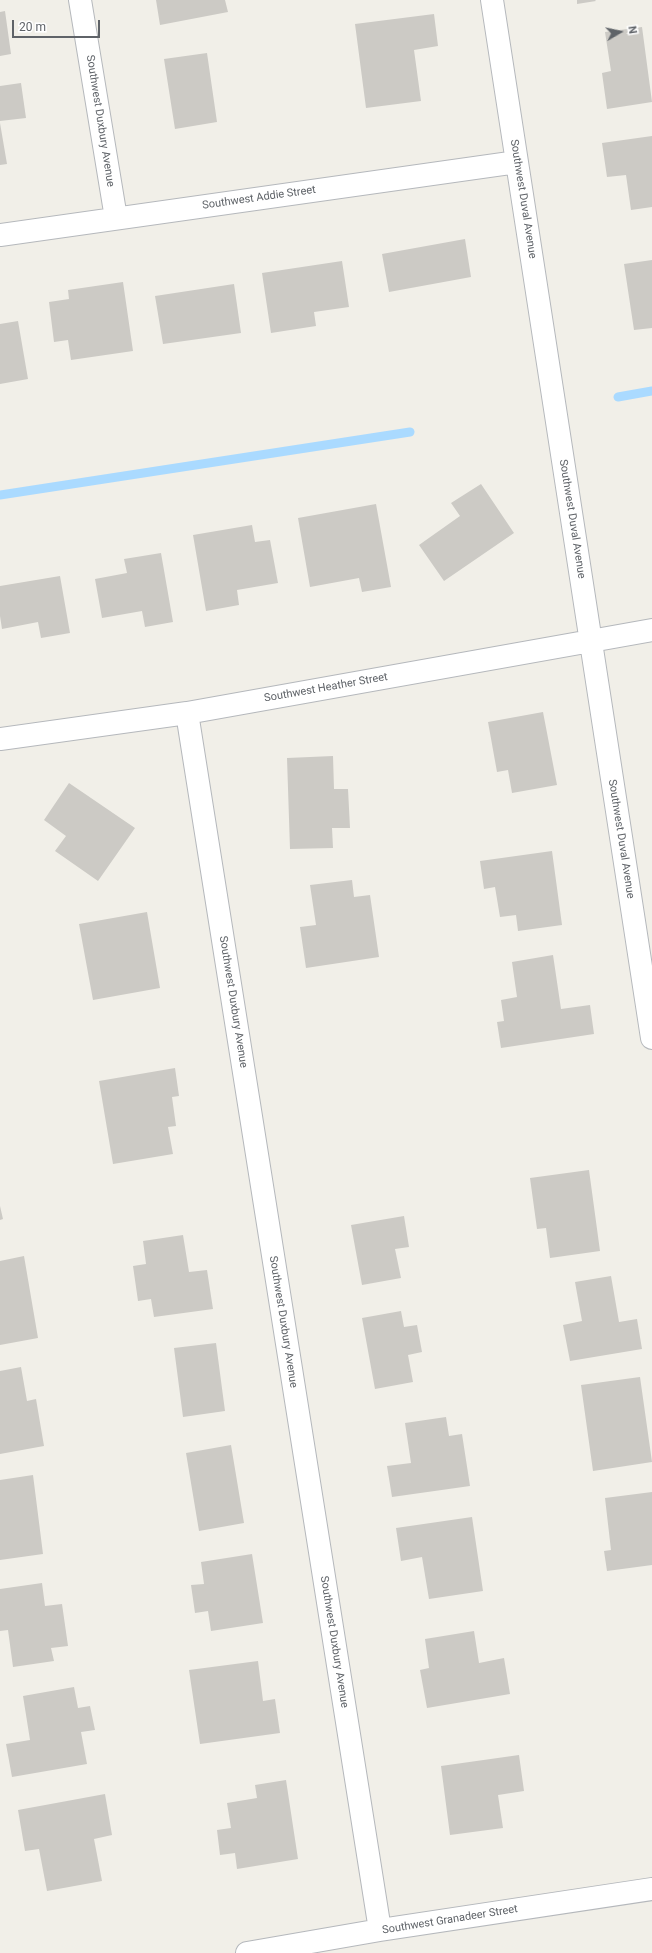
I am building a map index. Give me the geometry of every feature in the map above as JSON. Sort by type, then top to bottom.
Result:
[{"type":"street","name":"Southwest Duxbury Avenue","points":[[80,0],[116,218]]},
{"type":"street","name":"Southwest Duval Avenue","points":[[492,0],[652,1038]]},
{"type":"street","name":"Southwest Addie Street","points":[[0,235],[517,162]]},
{"type":"street","name":"Southwest Heather Street","points":[[0,740],[187,713],[652,630]]},
{"type":"street","name":"Southwest Duxbury Avenue","points":[[187,713],[380,1930]]},
{"type":"street","name":"Southwest Granadeer Street","points":[[248,1953],[380,1930],[652,1889]]},
{"type":"building","points":[[156,0],[225,0],[228,12],[160,25]]},
{"type":"building","points":[[577,0],[595,0],[596,1],[577,4]]},
{"type":"building","points":[[5,11],[11,54],[0,56],[0,12]]},
{"type":"building","points":[[434,14],[438,46],[414,50],[421,101],[366,108],[355,24]]},
{"type":"building","points":[[642,27],[652,102],[607,109],[602,73],[611,71],[605,32]]},
{"type":"building","points":[[207,53],[217,122],[175,129],[164,59]]},
{"type":"building","points":[[21,83],[26,118],[0,121],[0,86]]},
{"type":"building","points":[[0,123],[7,164],[0,165]]},
{"type":"building","points":[[652,136],[652,207],[631,210],[626,175],[607,177],[602,143]]},
{"type":"building","points":[[465,239],[471,277],[389,292],[382,254]]},
{"type":"building","points":[[652,260],[652,328],[634,330],[624,264]]},
{"type":"building","points":[[342,261],[349,307],[314,312],[316,326],[271,333],[262,273]]},
{"type":"building","points":[[123,282],[133,351],[71,360],[68,340],[54,342],[49,302],[69,299],[68,290]]},
{"type":"building","points":[[234,284],[241,333],[163,344],[155,296]]},
{"type":"building","points":[[18,321],[28,379],[0,384],[0,324]]},
{"type":"building","points":[[481,484],[514,533],[444,581],[419,545],[460,516],[451,503]]},
{"type":"building","points":[[376,504],[391,587],[362,592],[359,578],[310,587],[298,518]]},
{"type":"building","points":[[252,525],[255,542],[270,540],[278,583],[237,590],[239,605],[206,611],[193,535]]},
{"type":"building","points":[[161,553],[173,622],[145,627],[142,611],[102,618],[95,579],[127,573],[124,559]]},
{"type":"building","points":[[60,576],[70,633],[41,638],[38,622],[2,629],[0,616],[0,586]]},
{"type":"building","points":[[543,712],[557,785],[512,793],[508,770],[497,772],[488,722]]},
{"type":"building","points":[[333,756],[334,789],[348,789],[350,828],[332,828],[333,848],[290,849],[287,758]]},
{"type":"building","points":[[69,783],[135,828],[98,881],[55,851],[66,836],[44,820]]},
{"type":"building","points":[[552,851],[562,925],[518,931],[516,915],[500,917],[495,887],[484,889],[480,861]]},
{"type":"building","points":[[352,880],[354,897],[370,895],[379,957],[306,968],[300,927],[316,925],[310,885]]},
{"type":"building","points":[[147,912],[160,988],[93,1000],[79,924]]},
{"type":"building","points":[[553,955],[561,1009],[590,1005],[594,1034],[501,1048],[497,1022],[504,1021],[501,1000],[517,997],[512,962]]},
{"type":"building","points":[[175,1068],[179,1096],[172,1097],[176,1126],[168,1127],[173,1154],[113,1164],[99,1081]]},
{"type":"building","points":[[589,1170],[600,1251],[550,1258],[546,1228],[537,1229],[530,1178]]},
{"type":"building","points":[[0,1206],[3,1219],[0,1220]]},
{"type":"building","points":[[404,1216],[409,1247],[395,1249],[401,1278],[362,1285],[351,1225]]},
{"type":"building","points":[[183,1235],[189,1272],[207,1270],[213,1309],[154,1317],[151,1299],[138,1301],[133,1266],[146,1264],[143,1241]]},
{"type":"building","points":[[24,1256],[38,1338],[0,1345],[0,1261]]},
{"type":"building","points":[[611,1276],[619,1322],[637,1319],[642,1349],[570,1361],[563,1325],[582,1321],[575,1282]]},
{"type":"building","points":[[401,1311],[404,1327],[417,1325],[422,1352],[408,1355],[413,1382],[375,1389],[362,1318]]},
{"type":"building","points":[[216,1343],[225,1411],[183,1417],[174,1348]]},
{"type":"building","points":[[21,1367],[27,1401],[36,1399],[44,1446],[0,1454],[0,1371]]},
{"type":"building","points":[[640,1377],[652,1462],[593,1471],[581,1385]]},
{"type":"building","points":[[446,1417],[449,1436],[462,1434],[470,1486],[392,1497],[387,1466],[411,1463],[405,1423]]},
{"type":"building","points":[[231,1445],[244,1523],[199,1531],[186,1453]]},
{"type":"building","points":[[33,1475],[43,1554],[0,1560],[0,1480]]},
{"type":"building","points":[[652,1492],[652,1565],[607,1571],[604,1551],[611,1550],[605,1498]]},
{"type":"building","points":[[472,1517],[483,1591],[429,1599],[422,1557],[401,1561],[396,1528]]},
{"type":"building","points":[[252,1554],[263,1623],[211,1631],[208,1611],[195,1613],[191,1585],[204,1584],[201,1562]]},
{"type":"building","points":[[42,1583],[45,1606],[62,1604],[68,1646],[51,1648],[54,1661],[13,1667],[8,1630],[0,1631],[0,1589]]},
{"type":"building","points":[[474,1631],[479,1663],[504,1658],[510,1694],[427,1708],[420,1670],[429,1668],[425,1639]]},
{"type":"building","points":[[258,1661],[263,1701],[275,1699],[280,1733],[200,1744],[189,1670]]},
{"type":"building","points":[[74,1687],[78,1708],[90,1706],[95,1730],[81,1732],[87,1764],[12,1777],[6,1744],[30,1740],[23,1696]]},
{"type":"building","points":[[519,1755],[524,1791],[498,1795],[503,1828],[450,1835],[441,1766]]},
{"type":"building","points":[[286,1780],[298,1859],[237,1869],[235,1853],[220,1855],[217,1830],[231,1828],[227,1803],[257,1798],[255,1785]]},
{"type":"building","points":[[105,1794],[112,1835],[94,1839],[102,1881],[47,1891],[39,1849],[25,1851],[18,1810]]},
{"type":"waterway","points":[[618,397],[652,391]]},
{"type":"waterway","points":[[0,495],[410,432]]}]
